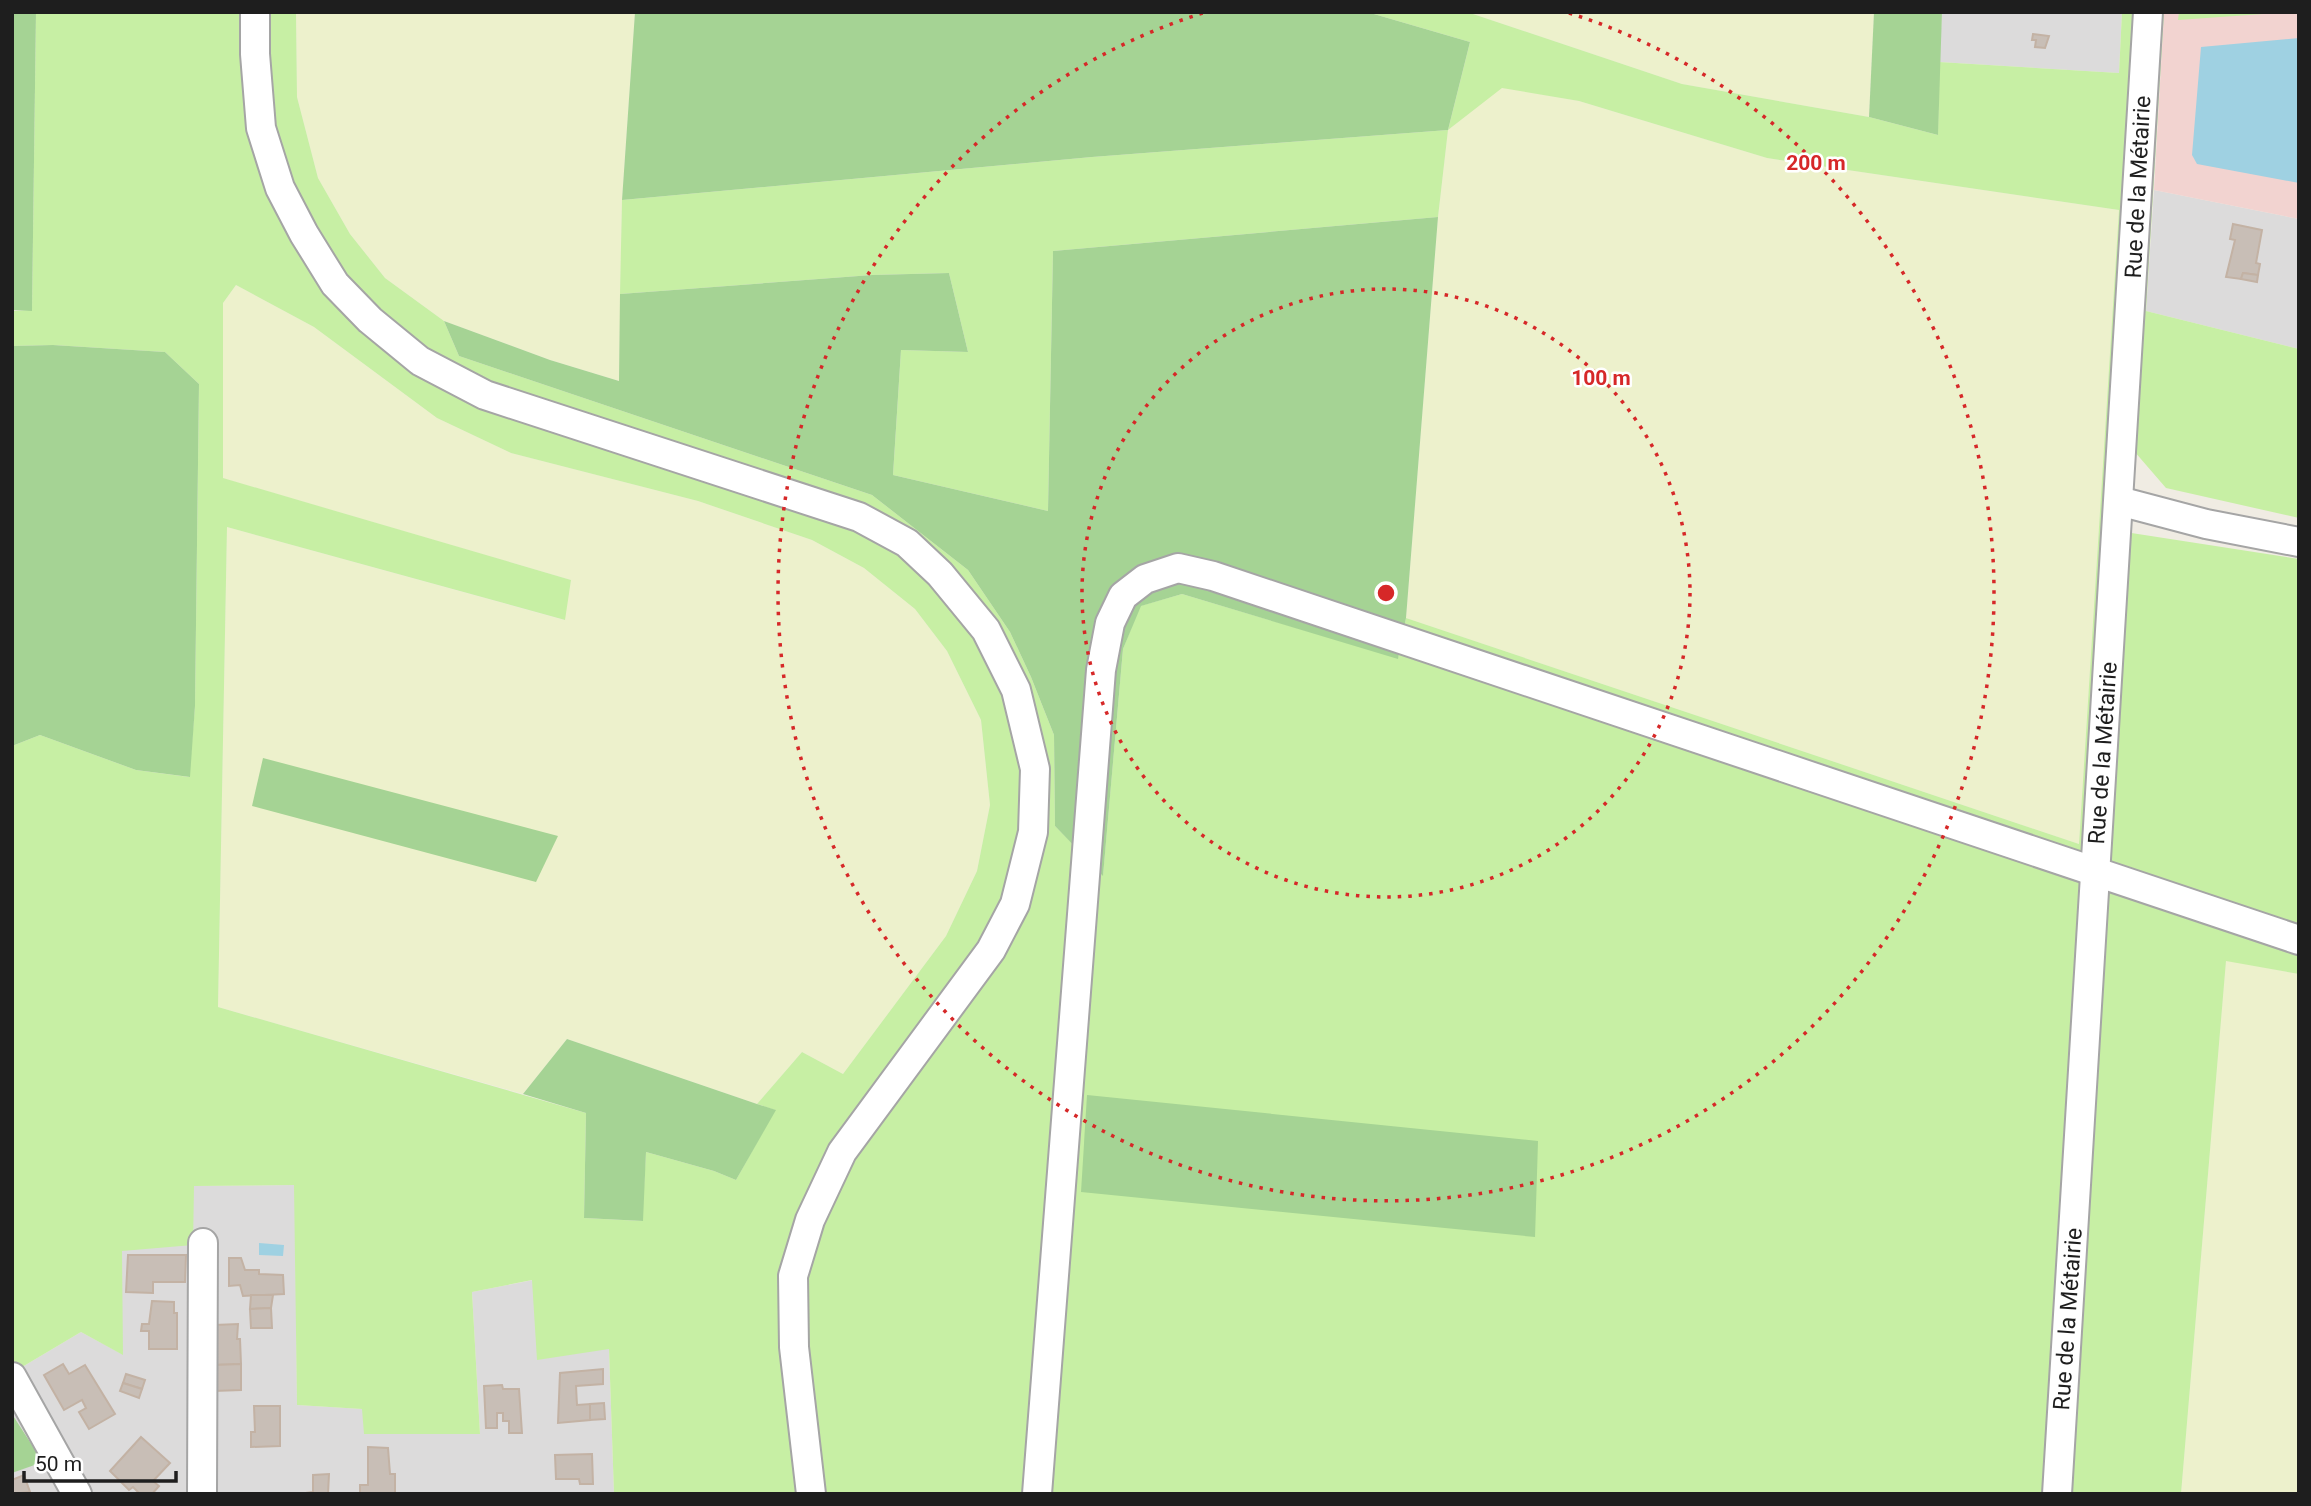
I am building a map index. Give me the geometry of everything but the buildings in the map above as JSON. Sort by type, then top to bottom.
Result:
[{"type":"street","points":[[255,12],[255,54],[261,128],[280,188],[335,284],[370,320],[420,361],[485,395],[859,517],[907,543],[940,574],[986,630],[1016,690],[1035,769],[1033,832],[1015,904],[991,950],[842,1152],[810,1220],[793,1276],[794,1347],[811,1494]]},
{"type":"street","name":"Rue de la Métairie","points":[[2057,1494],[2148,12]]},
{"type":"street","points":[[2119,501],[2206,524],[2299,542]]},
{"type":"street","points":[[1037,1494],[1101,670],[1110,622],[1123,596],[1145,579],[1178,568],[1213,576],[2299,940]]},
{"type":"street","points":[[202,1494],[203,1244]]},
{"type":"street","points":[[12,1377],[78,1494]]},
{"type":"shaded area","points":[[1942,12],[2122,12],[2119,73],[1939,62]]},
{"type":"shaded area","points":[[2164,12],[2299,12],[2299,219],[2154,190]]},
{"type":"shaded area","points":[[2154,190],[2299,219],[2299,349],[2146,311]]},
{"type":"shaded area","points":[[295,1185],[297,1405],[363,1409],[480,1434],[472,1292],[533,1280],[609,1349],[614,1494],[12,1494],[12,1473],[43,1461],[12,1414],[12,1373],[81,1332],[122,1354],[122,1250],[193,1186]]},
{"type":"green space","points":[[12,12],[36,12],[32,311],[12,310]]},
{"type":"green space","points":[[36,12],[296,12],[297,97],[318,178],[350,234],[385,278],[444,321],[459,356],[872,495],[968,570],[1010,632],[1054,735],[1055,826],[1103,875],[1123,649],[1140,606],[1182,594],[1398,658],[1406,618],[2079,844],[2119,210],[1767,158],[1579,101],[1502,88],[1448,130],[1470,42],[1367,12],[1467,12],[1682,84],[1869,117],[1938,135],[1939,62],[2119,73],[2122,12],[2164,12],[2146,311],[2299,349],[2299,518],[2166,488],[2134,451],[2125,532],[2299,559],[2299,974],[2226,961],[2181,1494],[614,1494],[609,1349],[537,1360],[532,1280],[472,1292],[480,1434],[364,1434],[362,1409],[297,1405],[294,1185],[194,1186],[193,1245],[122,1251],[123,1355],[81,1332],[12,1373],[12,746],[40,735],[136,770],[189,777],[195,706],[199,384],[165,352],[53,345],[12,346],[12,311],[32,310]],"holes":[[[236,285],[314,327],[437,418],[511,453],[698,501],[812,540],[864,568],[915,609],[947,651],[981,720],[990,805],[977,871],[946,936],[843,1074],[802,1052],[757,1104],[775,1110],[736,1180],[646,1152],[642,1221],[584,1218],[586,1113],[218,1007],[227,527],[565,620],[571,580],[223,478],[223,303]]]},
{"type":"green space","points":[[296,12],[635,12],[622,200],[619,381],[550,360],[444,321],[385,278],[350,234],[318,178],[297,97]]},
{"type":"green space","points":[[635,12],[1367,12],[1470,42],[1448,130],[1092,157],[622,200]]},
{"type":"green space","points":[[1467,12],[1874,12],[1869,117],[1682,84]]},
{"type":"green space","points":[[1874,12],[1942,12],[1938,135],[1869,117]]},
{"type":"green space","points":[[2179,12],[2293,12],[2178,20]]},
{"type":"green space","points":[[1502,87],[1579,101],[1767,158],[2119,210],[2079,844],[1406,618],[1438,217],[1448,130]]},
{"type":"green space","points":[[1448,130],[1438,217],[1053,251],[1048,511],[893,475],[901,350],[968,352],[949,273],[872,275],[620,294],[622,200],[1092,157]]},
{"type":"green space","points":[[1438,217],[1406,618],[1398,659],[1182,594],[1141,606],[1123,649],[1103,876],[1055,826],[1054,735],[1010,632],[968,570],[872,495],[459,356],[444,321],[550,360],[619,381],[620,294],[872,275],[949,273],[968,352],[901,350],[893,475],[1048,511],[1053,251]]},
{"type":"green space","points":[[236,285],[314,327],[437,418],[511,453],[698,501],[812,540],[864,568],[915,609],[947,651],[981,720],[990,805],[977,871],[946,936],[843,1074],[802,1052],[757,1104],[567,1039],[523,1094],[218,1007],[227,527],[564,620],[571,580],[222,478],[223,303]]},
{"type":"green space","points":[[53,345],[165,352],[199,384],[195,706],[190,777],[136,770],[40,735],[12,746],[12,346]]},
{"type":"green space","points":[[263,758],[558,836],[536,882],[252,806]]},
{"type":"green space","points":[[2226,960],[2299,974],[2299,1494],[2181,1494]]},
{"type":"green space","points":[[567,1039],[776,1110],[736,1180],[646,1152],[643,1221],[584,1218],[586,1113],[523,1094]]},
{"type":"green space","points":[[1087,1095],[1538,1141],[1535,1237],[1081,1192]]},
{"type":"green space","points":[[12,1414],[43,1462],[12,1473]]},
{"type":"water","points":[[2299,38],[2299,183],[2197,164],[2192,155],[2201,47]]},
{"type":"water","points":[[259,1243],[284,1245],[283,1256],[259,1255]]}]
